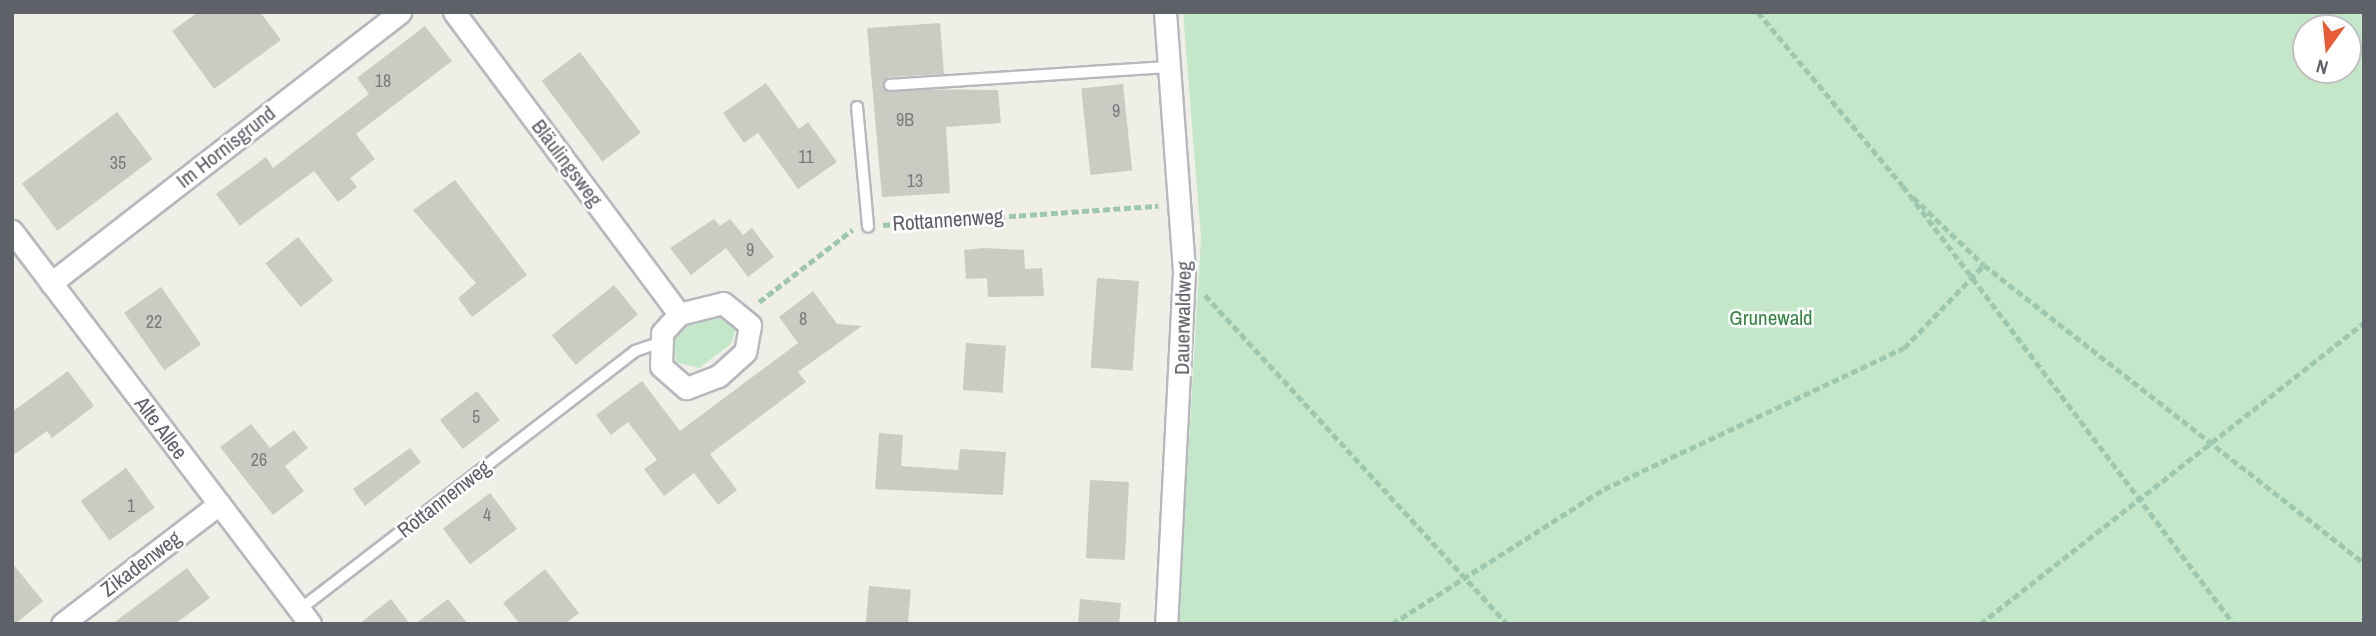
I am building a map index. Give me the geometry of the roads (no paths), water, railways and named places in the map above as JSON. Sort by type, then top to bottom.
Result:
[{"type":"street","name":"Im Hornisgrund","points":[[51,283],[400,12]]},
{"type":"street","name":"Bläulingsweg","points":[[454,12],[679,314]]},
{"type":"street","name":"Dauerwaldweg","points":[[1164,12],[1172,67],[1183,204],[1184,272],[1166,624]]},
{"type":"street","name":"Alte Allee","points":[[12,231],[304,617]]},
{"type":"street","points":[[723,303],[744,314],[750,325],[745,352],[698,386],[686,388],[668,376],[658,343],[679,314],[723,303]]},
{"type":"street","name":"Zikadenweg","points":[[62,624],[219,504]]},
{"type":"lane","points":[[890,85],[1172,67]]},
{"type":"lane","points":[[857,107],[868,226]]},
{"type":"lane","name":"Rottannenweg","points":[[304,617],[635,351],[658,343]]},
{"type":"park label","name":"Grunewald","points":[[1771,318]]}]
